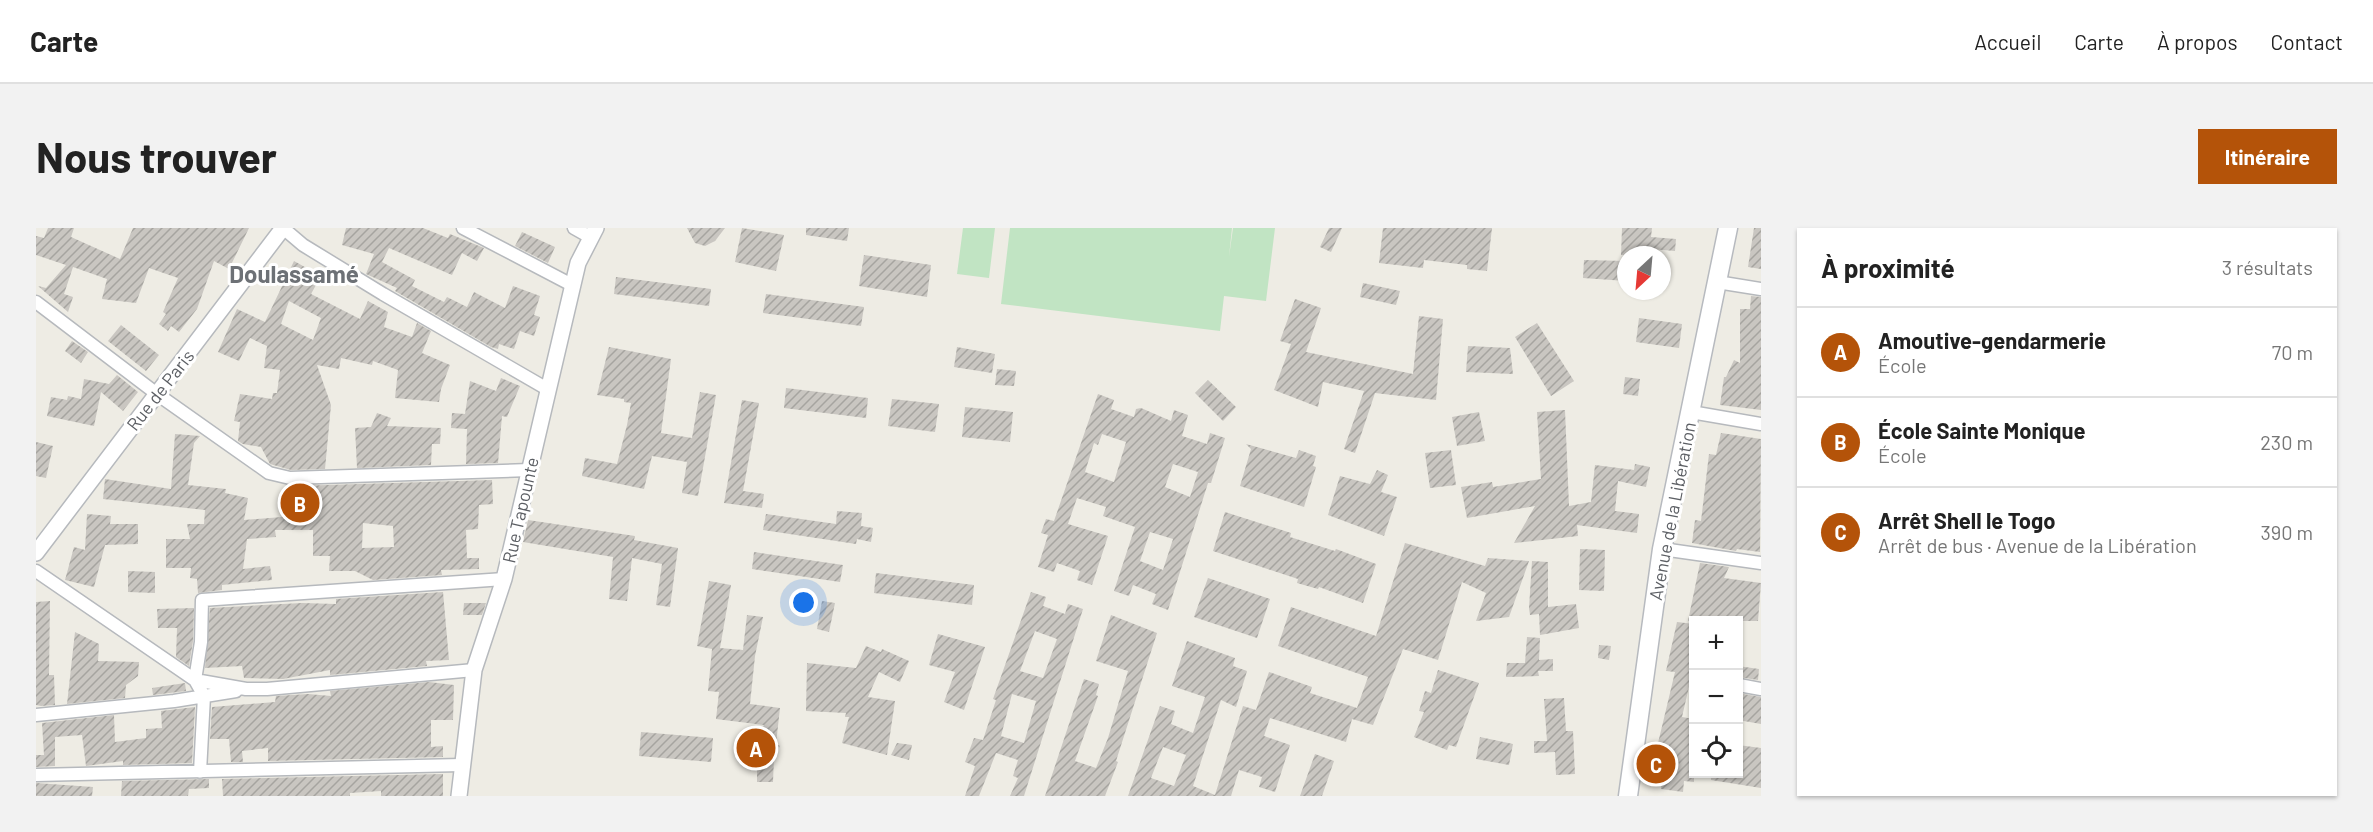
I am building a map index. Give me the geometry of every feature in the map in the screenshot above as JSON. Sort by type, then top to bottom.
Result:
[{"type":"main road","name":"Avenue de la Libération","points":[[1628,796],[1662,549],[1728,228]]},
{"type":"street","points":[[283,228],[303,246],[549,390]]},
{"type":"street","name":"Rue de Paris","points":[[36,552],[283,228]]},
{"type":"street","points":[[463,228],[572,285]]},
{"type":"street","points":[[574,228],[593,233]]},
{"type":"street","name":"Rue Tapounte","points":[[459,796],[474,670],[504,579],[572,285],[578,263],[593,233]]},
{"type":"street","points":[[1717,282],[1761,289]]},
{"type":"street","points":[[36,302],[257,467],[280,477],[530,470]]},
{"type":"street","points":[[1691,412],[1761,424]]},
{"type":"street","points":[[1662,549],[1761,563]]},
{"type":"street","points":[[36,571],[195,680],[246,689]]},
{"type":"street","points":[[200,772],[204,696],[195,680],[201,642],[202,600],[504,579]]},
{"type":"street","points":[[36,715],[246,689],[474,670]]},
{"type":"street","points":[[1743,686],[1761,689]]},
{"type":"street","points":[[36,775],[461,765]]},
{"type":"green space","points":[[963,228],[995,228],[989,278],[957,274]]},
{"type":"green space","points":[[1010,228],[1232,228],[1229,257],[1233,228],[1275,228],[1266,301],[1224,296],[1220,331],[1001,304]]},
{"type":"building","points":[[48,228],[74,228],[71,237],[120,259],[133,228],[249,228],[229,269],[214,261],[197,309],[179,332],[171,326],[168,331],[159,324],[166,314],[163,312],[178,278],[149,268],[136,303],[102,299],[107,279],[73,267],[64,294],[73,297],[68,312],[38,286],[46,288],[66,265],[36,255],[36,236],[44,238]]},
{"type":"building","points":[[346,228],[423,228],[448,238],[450,234],[484,248],[477,261],[462,253],[452,275],[389,248],[382,262],[415,280],[412,286],[444,302],[447,297],[467,307],[474,292],[505,308],[513,286],[540,296],[534,315],[540,317],[534,336],[520,331],[514,349],[499,344],[498,349],[491,347],[395,291],[397,288],[366,274],[374,254],[342,245]]},
{"type":"building","points":[[687,228],[725,228],[715,241],[705,246],[695,243]]},
{"type":"building","points":[[742,228],[784,235],[776,271],[735,262]]},
{"type":"building","points":[[806,228],[849,228],[847,241],[806,235]]},
{"type":"building","points":[[1329,228],[1342,228],[1331,252],[1320,247]]},
{"type":"building","points":[[1383,228],[1492,228],[1487,271],[1467,269],[1467,265],[1424,260],[1423,268],[1379,263]]},
{"type":"building","points":[[1622,228],[1652,228],[1651,237],[1676,239],[1675,251],[1671,251],[1671,246],[1621,246]]},
{"type":"building","points":[[1754,228],[1761,228],[1761,269],[1748,267]]},
{"type":"building","points":[[522,232],[555,247],[548,263],[515,246]]},
{"type":"building","points":[[864,255],[931,265],[927,297],[859,286]]},
{"type":"building","points":[[1584,260],[1617,261],[1617,280],[1583,278]]},
{"type":"building","points":[[294,261],[321,276],[311,294],[360,319],[368,301],[388,312],[384,327],[412,337],[417,323],[431,331],[422,353],[450,365],[439,402],[395,398],[398,370],[373,361],[372,365],[341,358],[339,369],[317,365],[331,405],[325,469],[291,470],[270,464],[261,447],[238,441],[240,422],[234,421],[240,394],[272,399],[273,393],[277,393],[280,370],[264,368],[267,346],[250,338],[239,361],[218,352],[237,309],[265,322]],"holes":[[[289,301],[321,318],[313,340],[281,324]]]},
{"type":"building","points":[[616,277],[711,289],[709,306],[614,294]]},
{"type":"building","points":[[1363,283],[1400,291],[1396,305],[1360,297]]},
{"type":"building","points":[[766,294],[864,307],[861,326],[763,313]]},
{"type":"building","points":[[1751,296],[1761,297],[1761,410],[1720,405],[1724,377],[1734,360],[1740,363],[1740,309],[1750,309]]},
{"type":"building","points":[[1295,299],[1321,308],[1306,352],[1413,374],[1419,316],[1443,319],[1436,400],[1375,393],[1355,453],[1344,449],[1364,391],[1323,382],[1318,407],[1274,390],[1291,344],[1280,341]]},
{"type":"building","points":[[1639,318],[1682,324],[1679,348],[1636,342]]},
{"type":"building","points":[[1537,323],[1574,381],[1551,396],[1515,337]]},
{"type":"building","points":[[121,325],[159,355],[146,371],[108,341]]},
{"type":"building","points":[[72,341],[88,352],[81,363],[65,351]]},
{"type":"building","points":[[1468,346],[1510,348],[1513,374],[1466,372]]},
{"type":"building","points":[[609,347],[671,359],[661,433],[692,438],[700,392],[716,395],[698,496],[682,493],[687,462],[652,456],[644,489],[582,476],[585,458],[617,464],[627,425],[631,403],[624,402],[624,399],[597,395]]},
{"type":"building","points":[[957,347],[995,354],[992,373],[954,367]]},
{"type":"building","points":[[997,369],[1016,371],[1014,386],[995,385]]},
{"type":"building","points":[[117,375],[138,392],[123,411],[101,392],[94,426],[47,416],[51,397],[67,400],[68,396],[81,399],[84,379],[109,384]]},
{"type":"building","points":[[1625,377],[1640,379],[1638,396],[1623,394]]},
{"type":"building","points":[[501,378],[520,386],[507,417],[502,416],[498,463],[466,464],[467,429],[451,428],[452,413],[465,414],[470,381],[496,391]]},
{"type":"building","points":[[1208,380],[1236,407],[1223,421],[1195,393]]},
{"type":"building","points":[[786,388],[868,398],[866,418],[784,408]]},
{"type":"building","points":[[1098,394],[1114,400],[1111,409],[1134,417],[1136,409],[1141,408],[1171,421],[1174,410],[1188,415],[1182,436],[1207,444],[1210,433],[1225,438],[1211,483],[1208,483],[1168,610],[1152,604],[1156,594],[1133,585],[1129,596],[1114,591],[1135,527],[1103,516],[1106,507],[1077,498],[1068,524],[1108,536],[1092,585],[1077,580],[1080,571],[1057,563],[1054,572],[1038,567],[1048,535],[1041,533],[1046,519],[1054,521]],"holes":[[[1102,434],[1126,442],[1114,482],[1085,472],[1094,443],[1098,445]],[[1173,464],[1198,472],[1190,497],[1165,487]],[[1150,532],[1173,539],[1163,570],[1140,561]]]},
{"type":"building","points":[[892,399],[939,404],[935,432],[888,426]]},
{"type":"building","points":[[742,400],[759,403],[743,491],[764,494],[762,508],[724,503]]},
{"type":"building","points":[[965,407],[1013,412],[1010,442],[962,437]]},
{"type":"building","points":[[1565,410],[1569,506],[1591,502],[1595,465],[1634,470],[1635,464],[1650,467],[1646,487],[1618,481],[1615,511],[1639,514],[1637,533],[1577,525],[1578,536],[1514,543],[1535,506],[1467,518],[1461,487],[1492,482],[1493,487],[1541,479],[1537,412]]},
{"type":"building","points":[[1479,412],[1485,441],[1457,446],[1452,417]]},
{"type":"building","points":[[377,413],[391,418],[387,426],[441,428],[440,444],[432,444],[431,465],[357,468],[355,428],[371,427]]},
{"type":"building","points":[[1721,433],[1761,439],[1760,552],[1737,549],[1736,551],[1692,543],[1695,520],[1701,521],[1709,454],[1716,455]]},
{"type":"building","points":[[175,434],[200,436],[194,443],[188,485],[226,489],[225,493],[248,498],[244,520],[282,517],[294,486],[492,480],[493,504],[479,505],[478,529],[466,530],[467,558],[479,558],[479,569],[441,570],[442,575],[373,580],[355,571],[329,571],[330,556],[313,556],[313,530],[275,530],[276,537],[247,539],[243,569],[270,566],[272,580],[222,585],[222,590],[198,593],[197,579],[190,578],[191,568],[166,568],[166,539],[190,539],[187,524],[204,524],[205,510],[103,499],[105,479],[171,489]],"holes":[[[363,523],[393,526],[394,547],[362,548]]]},
{"type":"building","points":[[36,442],[53,446],[46,478],[36,476]]},
{"type":"building","points":[[1246,444],[1296,458],[1299,450],[1316,456],[1313,466],[1316,467],[1304,507],[1240,486],[1251,449]]},
{"type":"building","points":[[1451,450],[1456,485],[1430,488],[1425,453]]},
{"type":"building","points":[[1377,470],[1388,475],[1381,492],[1397,497],[1384,536],[1328,515],[1340,476],[1370,484]]},
{"type":"building","points":[[837,511],[862,513],[861,526],[873,528],[871,542],[857,539],[856,544],[763,530],[766,514],[836,524]]},
{"type":"building","points":[[1225,512],[1291,533],[1290,537],[1335,551],[1336,549],[1376,564],[1363,603],[1319,587],[1318,589],[1297,583],[1298,579],[1213,551]]},
{"type":"building","points":[[87,514],[111,516],[110,524],[138,524],[138,544],[105,545],[94,587],[65,580],[74,547],[85,550]]},
{"type":"building","points":[[528,520],[635,536],[634,540],[678,548],[670,607],[656,605],[662,564],[632,558],[627,601],[609,599],[613,557],[523,542]]},
{"type":"building","points":[[1405,543],[1485,566],[1488,558],[1529,561],[1509,617],[1476,621],[1486,593],[1462,582],[1438,660],[1403,649],[1373,725],[1352,719],[1346,742],[1270,718],[1264,736],[1290,745],[1275,792],[1259,787],[1262,777],[1239,770],[1231,796],[1128,796],[1160,706],[1175,711],[1171,724],[1193,733],[1205,697],[1172,686],[1187,641],[1235,658],[1233,666],[1247,671],[1236,707],[1221,700],[1193,786],[1215,795],[1243,706],[1256,710],[1269,672],[1312,687],[1310,693],[1357,708],[1368,677],[1278,646],[1291,607],[1376,636]],"holes":[[[1163,747],[1186,755],[1174,786],[1151,778]]]},
{"type":"building","points":[[1580,549],[1605,550],[1604,591],[1579,590]]},
{"type":"building","points":[[754,552],[843,565],[840,582],[752,569]]},
{"type":"building","points":[[1532,561],[1548,562],[1548,607],[1576,604],[1579,628],[1540,635],[1539,614],[1530,615],[1529,608]]},
{"type":"building","points":[[1700,563],[1729,567],[1724,578],[1761,583],[1758,621],[1743,621],[1743,616],[1689,616]]},
{"type":"building","points":[[128,571],[155,572],[155,593],[128,592]]},
{"type":"building","points":[[876,573],[974,585],[972,605],[874,593]]},
{"type":"building","points":[[1208,578],[1270,599],[1257,638],[1194,617]]},
{"type":"building","points":[[709,581],[731,585],[720,648],[743,650],[747,615],[763,617],[755,656],[750,704],[780,708],[776,744],[780,746],[774,758],[773,782],[757,782],[757,763],[768,740],[759,736],[764,725],[716,719],[719,692],[708,691],[712,649],[697,646]]},
{"type":"building","points":[[443,592],[449,660],[426,661],[427,666],[330,675],[330,670],[283,679],[244,678],[242,666],[205,668],[210,608],[302,603],[336,604],[336,599]]},
{"type":"building","points":[[1031,592],[1046,597],[1043,606],[1065,614],[1068,604],[1083,609],[1024,796],[1010,796],[1018,778],[1013,776],[1018,760],[996,753],[979,796],[965,796],[975,766],[965,762],[974,738],[983,740],[996,700],[993,699]],"holes":[[[1035,631],[1057,639],[1043,678],[1020,671]],[[1012,694],[1036,701],[1024,743],[1001,736]]]},
{"type":"building","points":[[50,601],[49,675],[54,675],[55,705],[41,706],[36,705],[36,602]]},
{"type":"building","points":[[822,601],[835,603],[829,632],[817,629]]},
{"type":"building","points":[[464,603],[486,603],[482,615],[463,615]]},
{"type":"building","points":[[194,608],[193,641],[189,666],[176,657],[177,628],[158,628],[157,609]]},
{"type":"building","points":[[1111,615],[1157,633],[1116,761],[1118,762],[1105,796],[1045,796],[1084,679],[1099,684],[1096,695],[1098,696],[1075,761],[1096,768],[1108,738],[1128,671],[1096,661]]},
{"type":"building","points":[[1677,622],[1689,623],[1689,687],[1682,717],[1689,718],[1689,778],[1694,778],[1694,782],[1684,781],[1683,792],[1661,789],[1662,779],[1658,777],[1664,765],[1653,764],[1675,672],[1666,671]]},
{"type":"building","points":[[75,632],[99,644],[98,661],[139,662],[138,676],[126,685],[125,698],[67,704]]},
{"type":"building","points":[[938,634],[985,647],[964,710],[944,702],[955,672],[929,665]]},
{"type":"building","points":[[1527,637],[1540,638],[1539,660],[1553,659],[1553,671],[1538,671],[1539,676],[1506,677],[1507,663],[1525,663]]},
{"type":"building","points":[[1599,645],[1611,646],[1609,660],[1598,658]]},
{"type":"building","points":[[866,646],[881,652],[882,649],[909,661],[900,682],[879,672],[868,697],[895,701],[887,755],[842,743],[849,717],[845,717],[846,713],[806,711],[807,663],[856,668]]},
{"type":"building","points":[[1743,667],[1759,669],[1758,680],[1743,678]]},
{"type":"building","points":[[1438,670],[1479,683],[1456,747],[1449,745],[1447,750],[1414,737],[1424,712],[1419,711],[1425,691],[1431,693]]},
{"type":"building","points":[[429,682],[454,685],[453,720],[431,720],[431,747],[443,746],[443,757],[268,761],[268,748],[242,751],[243,762],[231,762],[229,739],[210,739],[212,707],[275,702],[276,696],[308,694],[331,696],[330,691]]},
{"type":"building","points":[[185,683],[186,691],[153,695],[152,688]]},
{"type":"building","points":[[1743,694],[1761,697],[1761,724],[1743,721]]},
{"type":"building","points":[[1564,698],[1566,731],[1573,731],[1575,774],[1556,775],[1555,752],[1534,753],[1534,741],[1547,741],[1544,699]]},
{"type":"building","points":[[195,707],[192,763],[123,765],[123,761],[86,766],[82,735],[55,737],[55,766],[36,767],[36,755],[44,755],[42,723],[114,715],[115,742],[146,738],[146,729],[162,728],[161,711]]},
{"type":"building","points":[[641,732],[713,738],[711,762],[639,756]]},
{"type":"building","points":[[1480,737],[1513,744],[1509,765],[1476,759]]},
{"type":"building","points":[[897,743],[912,745],[909,760],[891,755]]},
{"type":"building","points":[[1743,746],[1761,748],[1761,788],[1711,780],[1711,778],[1743,778]]},
{"type":"building","points":[[1315,754],[1334,761],[1322,796],[1300,796]]},
{"type":"building","points":[[443,774],[443,796],[381,796],[381,791],[350,793],[350,796],[223,796],[222,779]]},
{"type":"building","points":[[209,779],[209,788],[189,789],[188,796],[121,796],[122,781]]},
{"type":"building","points":[[36,783],[93,787],[92,796],[36,796]]},
{"type":"place","name":"École Sainte Monique","points":[[300,503]]},
{"type":"place","name":"Amoutive-gendarmerie","points":[[756,748]]},
{"type":"place","name":"Arrêt Shell le Togo","points":[[1656,764]]},
{"type":"district","name":"Doulassamé","points":[[294,273]]}]
